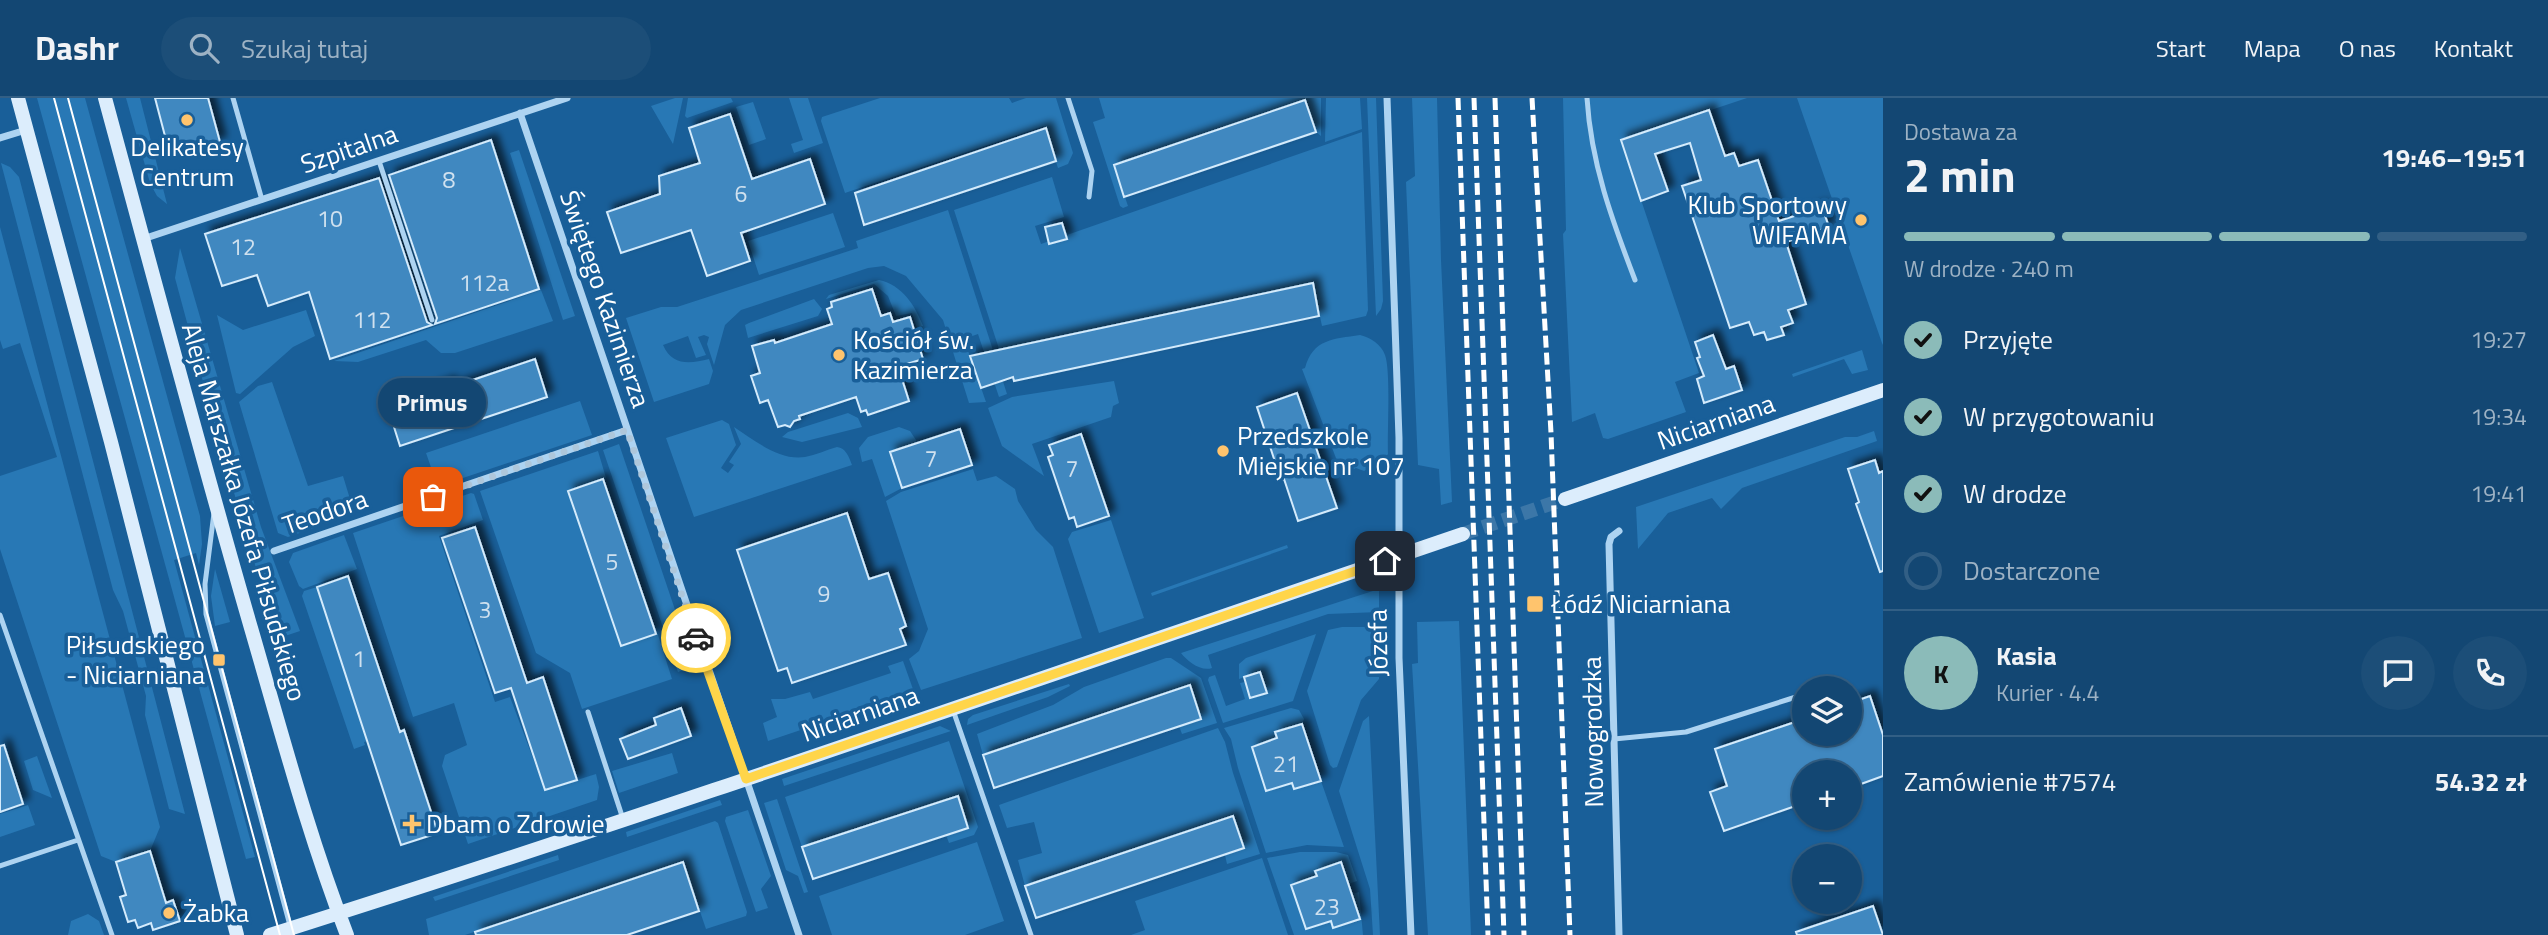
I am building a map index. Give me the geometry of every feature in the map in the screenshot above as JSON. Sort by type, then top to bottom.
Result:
[{"type":"main road","points":[[18,98],[111,442],[237,935]]},
{"type":"main road","name":"Aleja Marszałka Józefa Piłsudskiego","points":[[105,98],[215,501],[313,841],[347,935]]},
{"type":"main road","name":"Niciarniana","points":[[1565,499],[1883,390]]},
{"type":"main road","name":"Niciarniana","points":[[270,935],[291,932],[339,913],[746,779],[1463,534]]},
{"type":"street","name":"Szpitalna","points":[[143,239],[567,98]]},
{"type":"street","name":"Józefa","points":[[1387,98],[1399,520],[1399,670],[1411,935]]},
{"type":"street","name":"Świętego Kazimierza","points":[[520,113],[799,935]]},
{"type":"street","points":[[0,138],[26,130]]},
{"type":"street","name":"Teodora","points":[[274,551],[627,430]]},
{"type":"street","name":"Nowogrodzka","points":[[1619,531],[1611,537],[1609,544],[1619,935]]},
{"type":"lane","points":[[233,98],[262,200]]},
{"type":"lane","points":[[1068,98],[1092,171],[1089,197]]},
{"type":"lane","points":[[1587,98],[1592,143],[1602,188],[1635,280]]},
{"type":"lane","points":[[379,161],[432,320]]},
{"type":"lane","points":[[215,501],[205,583],[206,614],[291,932]]},
{"type":"lane","points":[[0,615],[112,935]]},
{"type":"lane","points":[[1614,739],[1686,732],[1792,698]]},
{"type":"lane","points":[[953,709],[1031,935]]},
{"type":"lane","points":[[588,712],[623,820]]},
{"type":"lane","points":[[0,866],[78,839]]},
{"type":"shaded area","points":[[37,98],[85,98],[200,516],[202,544],[199,565],[196,553],[174,560],[255,857],[246,859]]},
{"type":"shaded area","points":[[126,98],[140,98],[167,204],[157,196],[150,183]]},
{"type":"shaded area","points":[[683,98],[673,144],[651,106]]},
{"type":"shaded area","points":[[688,98],[731,98],[733,102],[687,118]]},
{"type":"shaded area","points":[[789,98],[808,98],[823,143],[794,153],[791,144],[803,140]]},
{"type":"shaded area","points":[[880,98],[1009,98],[1012,103],[1026,98],[1056,98],[1073,153],[1068,164],[1058,168],[1044,126],[845,193],[821,121],[822,117]]},
{"type":"shaded area","points":[[1099,98],[1321,98],[1321,136],[1316,132],[1305,100],[1114,165],[1128,206],[1123,208],[1120,206],[1093,122],[1105,118]]},
{"type":"shaded area","points":[[1326,98],[1360,98],[1362,129],[1325,142]]},
{"type":"shaded area","points":[[1367,98],[1376,98],[1383,301],[1376,316]]},
{"type":"shaded area","points":[[1412,98],[1437,98],[1452,502],[1441,505],[1439,469],[1418,465],[1406,182],[1415,176]]},
{"type":"shaded area","points":[[1563,98],[1747,98],[1621,140],[1699,373],[1675,382],[1686,412],[1608,439],[1603,438],[1595,413],[1572,422],[1563,234],[1566,230]]},
{"type":"shaded area","name":"Klub Sportowy WIFAMA","points":[[1797,98],[1883,98],[1883,345],[1882,343]]},
{"type":"shaded area","points":[[753,102],[766,139],[749,145],[736,107]]},
{"type":"shaded area","points":[[1362,132],[1368,310],[1366,316],[1322,326],[1313,284],[1001,355],[954,210],[1052,177],[1064,217],[1035,226],[1041,244]]},
{"type":"shaded area","points":[[519,150],[575,316],[563,320],[510,153]]},
{"type":"shaded area","points":[[1,163],[10,167],[19,177],[185,814],[169,809],[145,715],[146,696],[123,611],[113,590]]},
{"type":"shaded area","points":[[948,210],[1007,394],[999,397],[978,334],[964,339],[986,402],[969,403],[943,320],[906,276],[884,266],[868,268],[741,310],[725,325],[714,365],[707,344],[709,337],[704,335],[698,337],[706,355],[696,358],[688,336],[663,345],[671,357],[682,362],[709,359],[713,371],[709,384],[654,402],[626,318],[661,307],[677,307],[858,248],[856,241]]},
{"type":"shaded area","points":[[833,213],[845,247],[759,275],[748,241]]},
{"type":"shaded area","points":[[0,227],[160,827],[150,851],[116,862],[101,856],[0,549],[0,476],[57,457],[20,343],[3,349],[0,340]]},
{"type":"shaded area","points":[[180,248],[261,527],[300,631],[285,636],[263,592],[219,441],[175,278]]},
{"type":"shaded area","points":[[879,280],[894,286],[907,297],[923,326],[917,328],[912,313],[896,316],[888,296],[874,284],[826,299],[829,295]]},
{"type":"shaded area","points":[[541,290],[553,321],[455,353],[441,353],[426,340],[358,362],[334,361]]},
{"type":"shaded area","points":[[814,299],[822,309],[818,316],[748,338],[745,325]]},
{"type":"shaded area","points":[[306,310],[315,336],[293,347],[240,394],[236,393],[217,315],[243,330]]},
{"type":"shaded area","points":[[1360,335],[1381,348],[1387,363],[1388,454],[1383,461],[1364,471],[1356,468],[1342,474],[1302,369],[1313,351],[1325,342]]},
{"type":"shaded area","points":[[1862,350],[1868,370],[1852,374],[1844,359],[1793,377],[1792,374]]},
{"type":"shaded area","points":[[1114,381],[1119,403],[1113,406],[1111,417],[1032,444],[1044,476],[1002,446],[988,408],[1012,397]]},
{"type":"shaded area","points":[[272,382],[308,486],[343,476],[350,499],[310,512],[314,528],[288,537],[278,533],[239,402],[258,386]]},
{"type":"shaded area","points":[[580,401],[592,435],[451,482],[433,473],[426,453]]},
{"type":"shaded area","points":[[848,413],[858,418],[862,427],[802,442],[782,437],[788,432]]},
{"type":"shaded area","points":[[722,420],[729,424],[736,445],[721,468],[728,473],[734,465],[729,462],[741,444],[734,427],[767,448],[786,456],[805,457],[837,447],[847,453],[852,465],[694,517],[666,438]]},
{"type":"shaded area","points":[[899,427],[910,431],[918,443],[891,453],[902,488],[885,497],[872,459],[862,462],[859,448],[868,437]]},
{"type":"shaded area","points":[[1874,431],[1877,441],[1742,488],[1721,509],[1712,498],[1668,513],[1638,549],[1636,507],[1845,437],[1857,437]]},
{"type":"shaded area","points":[[619,444],[693,663],[691,667],[678,672],[603,450]]},
{"type":"shaded area","points":[[598,451],[606,478],[569,491],[658,635],[672,679],[582,709],[570,673],[536,653],[480,491]]},
{"type":"shaded area","points":[[973,469],[977,481],[996,476],[1015,489],[1018,501],[1036,530],[1053,547],[1082,638],[921,690],[909,659],[919,651],[928,629],[886,501],[901,492]]},
{"type":"shaded area","points":[[474,494],[483,520],[439,536],[495,702],[510,697],[545,790],[596,774],[599,787],[597,800],[468,844],[442,766],[445,755],[467,745],[454,703],[413,717],[353,533]]},
{"type":"shaded area","points":[[1111,520],[1144,618],[1099,633],[1068,539],[1072,532]]},
{"type":"shaded area","points":[[344,535],[357,569],[303,589],[299,586],[289,562],[293,553]]},
{"type":"shaded area","points":[[1287,545],[1288,548],[1152,596],[1151,593]]},
{"type":"shaded area","points":[[215,569],[230,622],[215,626],[211,596]]},
{"type":"shaded area","points":[[317,587],[368,741],[354,749],[302,596],[304,591]]},
{"type":"shaded area","points":[[1379,589],[1379,612],[1328,614],[1208,655],[1212,668],[1199,667],[1181,653]]},
{"type":"shaded area","points":[[1459,621],[1471,935],[1428,935],[1412,664],[1418,663],[1417,622]]},
{"type":"shaded area","points":[[1342,627],[1379,627],[1379,679],[1361,700],[1337,767],[1333,768],[1307,691],[1328,630]]},
{"type":"shaded area","points":[[1316,634],[1293,701],[1223,723],[1209,677],[1215,675],[1226,706],[1245,699],[1240,683],[1245,682],[1251,698],[1267,693],[1260,672],[1239,679],[1239,664],[1246,658]]},
{"type":"shaded area","points":[[1171,658],[1201,678],[1217,723],[1182,734],[1179,726],[1201,719],[1190,685],[983,755],[977,734],[1053,705],[1084,687]]},
{"type":"shaded area","points":[[903,661],[914,692],[768,741],[763,723],[777,717],[771,699],[785,699],[810,692],[813,699],[891,673],[888,666]]},
{"type":"shaded area","points":[[1069,684],[1070,686],[1048,697],[967,725],[968,719],[973,715]]},
{"type":"shaded area","points":[[1291,708],[1299,710],[1304,719],[1302,724],[1275,732],[1277,738],[1252,747],[1266,790],[1292,783],[1294,789],[1321,781],[1344,847],[1307,845],[1266,853],[1231,739],[1224,728]]},
{"type":"shaded area","points":[[1369,716],[1380,935],[1373,935],[1370,889],[1339,791],[1363,721]]},
{"type":"shaded area","points":[[940,726],[951,731],[784,786],[782,779]]},
{"type":"shaded area","points":[[1218,728],[1225,742],[1260,854],[1227,864],[1225,855],[1244,848],[1232,816],[1025,886],[1018,860],[1042,853],[1034,822],[1007,828],[999,805]]},
{"type":"shaded area","points":[[949,741],[978,827],[974,835],[949,843],[946,835],[968,827],[957,796],[802,847],[785,797]]},
{"type":"shaded area","points":[[672,753],[678,773],[619,793],[612,771]]},
{"type":"shaded area","points":[[37,756],[52,798],[33,790],[24,761]]},
{"type":"shaded area","points":[[777,799],[808,892],[804,893],[798,876],[786,870],[764,803]]},
{"type":"shaded area","points":[[720,800],[722,805],[627,837],[626,832]]},
{"type":"shaded area","points":[[28,805],[35,825],[0,837],[0,814]]},
{"type":"shaded area","points":[[748,810],[771,876],[761,889],[768,908],[756,912],[725,821],[726,817]]},
{"type":"shaded area","points":[[715,821],[718,823],[747,912],[746,916],[706,929],[683,862],[465,935],[429,935],[426,919]]},
{"type":"shaded area","points":[[977,842],[1004,921],[965,935],[832,935],[819,896]]},
{"type":"shaded area","points":[[1300,852],[1336,852],[1348,855],[1357,881],[1348,884],[1341,862],[1315,871],[1317,876],[1292,885],[1306,929],[1331,921],[1352,894],[1359,892],[1363,935],[1294,935],[1267,858]]},
{"type":"shaded area","points":[[558,855],[559,860],[435,901],[433,897]]},
{"type":"shaded area","points":[[1262,858],[1288,935],[1131,935],[1145,930],[1135,901]]},
{"type":"shaded area","points":[[88,914],[99,921],[104,935],[68,935],[71,921]]},
{"type":"building","name":"Delikatesy Centrum","points":[[155,98],[208,98],[220,142],[170,155]]},
{"type":"building","points":[[1305,100],[1316,132],[1124,197],[1114,165]]},
{"type":"building","points":[[1709,110],[1725,156],[1734,153],[1739,166],[1758,160],[1779,221],[1822,207],[1829,227],[1786,242],[1806,304],[1788,310],[1793,323],[1781,327],[1784,335],[1767,340],[1764,332],[1754,335],[1749,322],[1730,328],[1682,186],[1701,180],[1690,143],[1655,154],[1668,191],[1641,201],[1621,140]]},
{"type":"building","points":[[730,114],[752,179],[810,159],[825,204],[741,233],[750,261],[707,276],[691,230],[621,253],[607,212],[660,194],[659,176],[700,163],[689,128]]},
{"type":"building","points":[[1046,128],[1056,161],[864,225],[855,193]]},
{"type":"building","points":[[491,140],[539,289],[435,324],[437,318],[389,175]]},
{"type":"building","points":[[379,178],[427,322],[432,325],[330,359],[309,292],[268,306],[257,275],[222,286],[205,234]]},
{"type":"building","points":[[1062,223],[1067,239],[1049,244],[1045,227]]},
{"type":"building","points":[[1313,283],[1319,316],[1014,381],[1013,377],[981,388],[970,356]]},
{"type":"building","name":"Kościół św. Kazimierza","points":[[872,289],[881,316],[890,313],[893,322],[910,317],[923,359],[907,364],[910,373],[901,376],[909,401],[868,415],[866,410],[861,412],[856,397],[799,416],[800,419],[794,421],[790,427],[778,427],[768,400],[760,403],[751,376],[760,373],[752,346],[774,340],[775,343],[832,324],[827,309],[832,307],[831,302]]},
{"type":"building","points":[[1713,335],[1726,369],[1734,366],[1742,390],[1704,403],[1697,379],[1704,376],[1697,358],[1700,357],[1695,342]]},
{"type":"building","points":[[535,359],[547,397],[400,446],[388,408],[433,393],[432,388],[450,382],[452,387]]},
{"type":"building","points":[[1297,393],[1337,508],[1298,521],[1284,479],[1281,480],[1257,407]]},
{"type":"building","points":[[960,429],[972,465],[902,488],[890,452]]},
{"type":"building","points":[[1081,434],[1109,516],[1077,527],[1074,517],[1069,519],[1048,457],[1053,455],[1049,445]]},
{"type":"building","points":[[1875,460],[1879,473],[1883,471],[1883,571],[1880,572],[1856,504],[1859,502],[1848,469]]},
{"type":"building","points":[[603,479],[656,634],[621,646],[568,491]]},
{"type":"building","points":[[847,513],[869,579],[888,573],[906,626],[900,629],[906,645],[792,683],[787,668],[778,671],[737,550]]},
{"type":"building","points":[[475,527],[527,683],[543,677],[577,780],[545,790],[511,688],[495,693],[442,538]]},
{"type":"building","points":[[348,576],[400,732],[404,730],[438,833],[401,845],[317,587]]},
{"type":"building","points":[[1260,672],[1267,693],[1250,698],[1244,677]]},
{"type":"building","points":[[1190,685],[1201,719],[994,788],[983,755]]},
{"type":"building","points":[[1870,696],[1883,735],[1883,776],[1862,784],[1862,760],[1792,760],[1792,807],[1724,831],[1710,792],[1727,786],[1715,749],[1792,723],[1792,746],[1862,746],[1862,699]]},
{"type":"building","points":[[681,708],[691,736],[628,759],[620,739],[656,725],[654,718]]},
{"type":"building","points":[[1302,724],[1321,781],[1294,789],[1292,783],[1266,791],[1252,747],[1277,738],[1275,732]]},
{"type":"building","points":[[4,745],[23,804],[0,812],[0,746]]},
{"type":"building","points":[[958,796],[968,828],[813,879],[802,847]]},
{"type":"building","points":[[1233,816],[1244,848],[1036,918],[1025,886]]},
{"type":"building","points":[[150,851],[166,903],[173,900],[180,921],[153,930],[151,923],[138,928],[135,920],[128,922],[120,897],[126,895],[116,862]]},
{"type":"building","points":[[683,862],[699,911],[627,935],[476,935],[475,932]]},
{"type":"building","points":[[1341,862],[1360,919],[1333,928],[1331,921],[1306,929],[1291,885],[1317,876],[1315,871]]},
{"type":"building","points":[[1873,906],[1883,935],[1797,935],[1796,932],[1849,914],[1862,914],[1862,910]]},
{"type":"tunnel","points":[[1463,534],[1565,499]]},
{"type":"tram line","points":[[54,98],[280,935]]},
{"type":"tram line","points":[[68,98],[294,935]]},
{"type":"railway","points":[[1458,98],[1488,935]]},
{"type":"railway","points":[[1474,98],[1504,935]]},
{"type":"railway","points":[[1495,98],[1524,935]]},
{"type":"railway","points":[[1532,98],[1551,433],[1570,935]]},
{"type":"way so far","points":[[433,497],[627,430],[696,638]]},
{"type":"place","name":"Delikatesy Centrum","points":[[187,120]]},
{"type":"place","name":"Klub Sportowy WIFAMA","points":[[1861,220]]},
{"type":"place","name":"Kościół św. Kazimierza","points":[[839,355]]},
{"type":"place","name":"Przedszkole Miejskie nr 107","points":[[1223,451]]},
{"type":"place","name":"Primus","points":[[433,497]]},
{"type":"place","name":"Łódź Niciarniana","points":[[1535,604]]},
{"type":"place","name":"Piłsudskiego - Niciarniana","points":[[219,660]]},
{"type":"place","name":"Dbam o Zdrowie","points":[[412,824]]},
{"type":"place","name":"Żabka","points":[[169,913]]},
{"type":"route","points":[[696,638],[746,779],[1385,561]]}]
